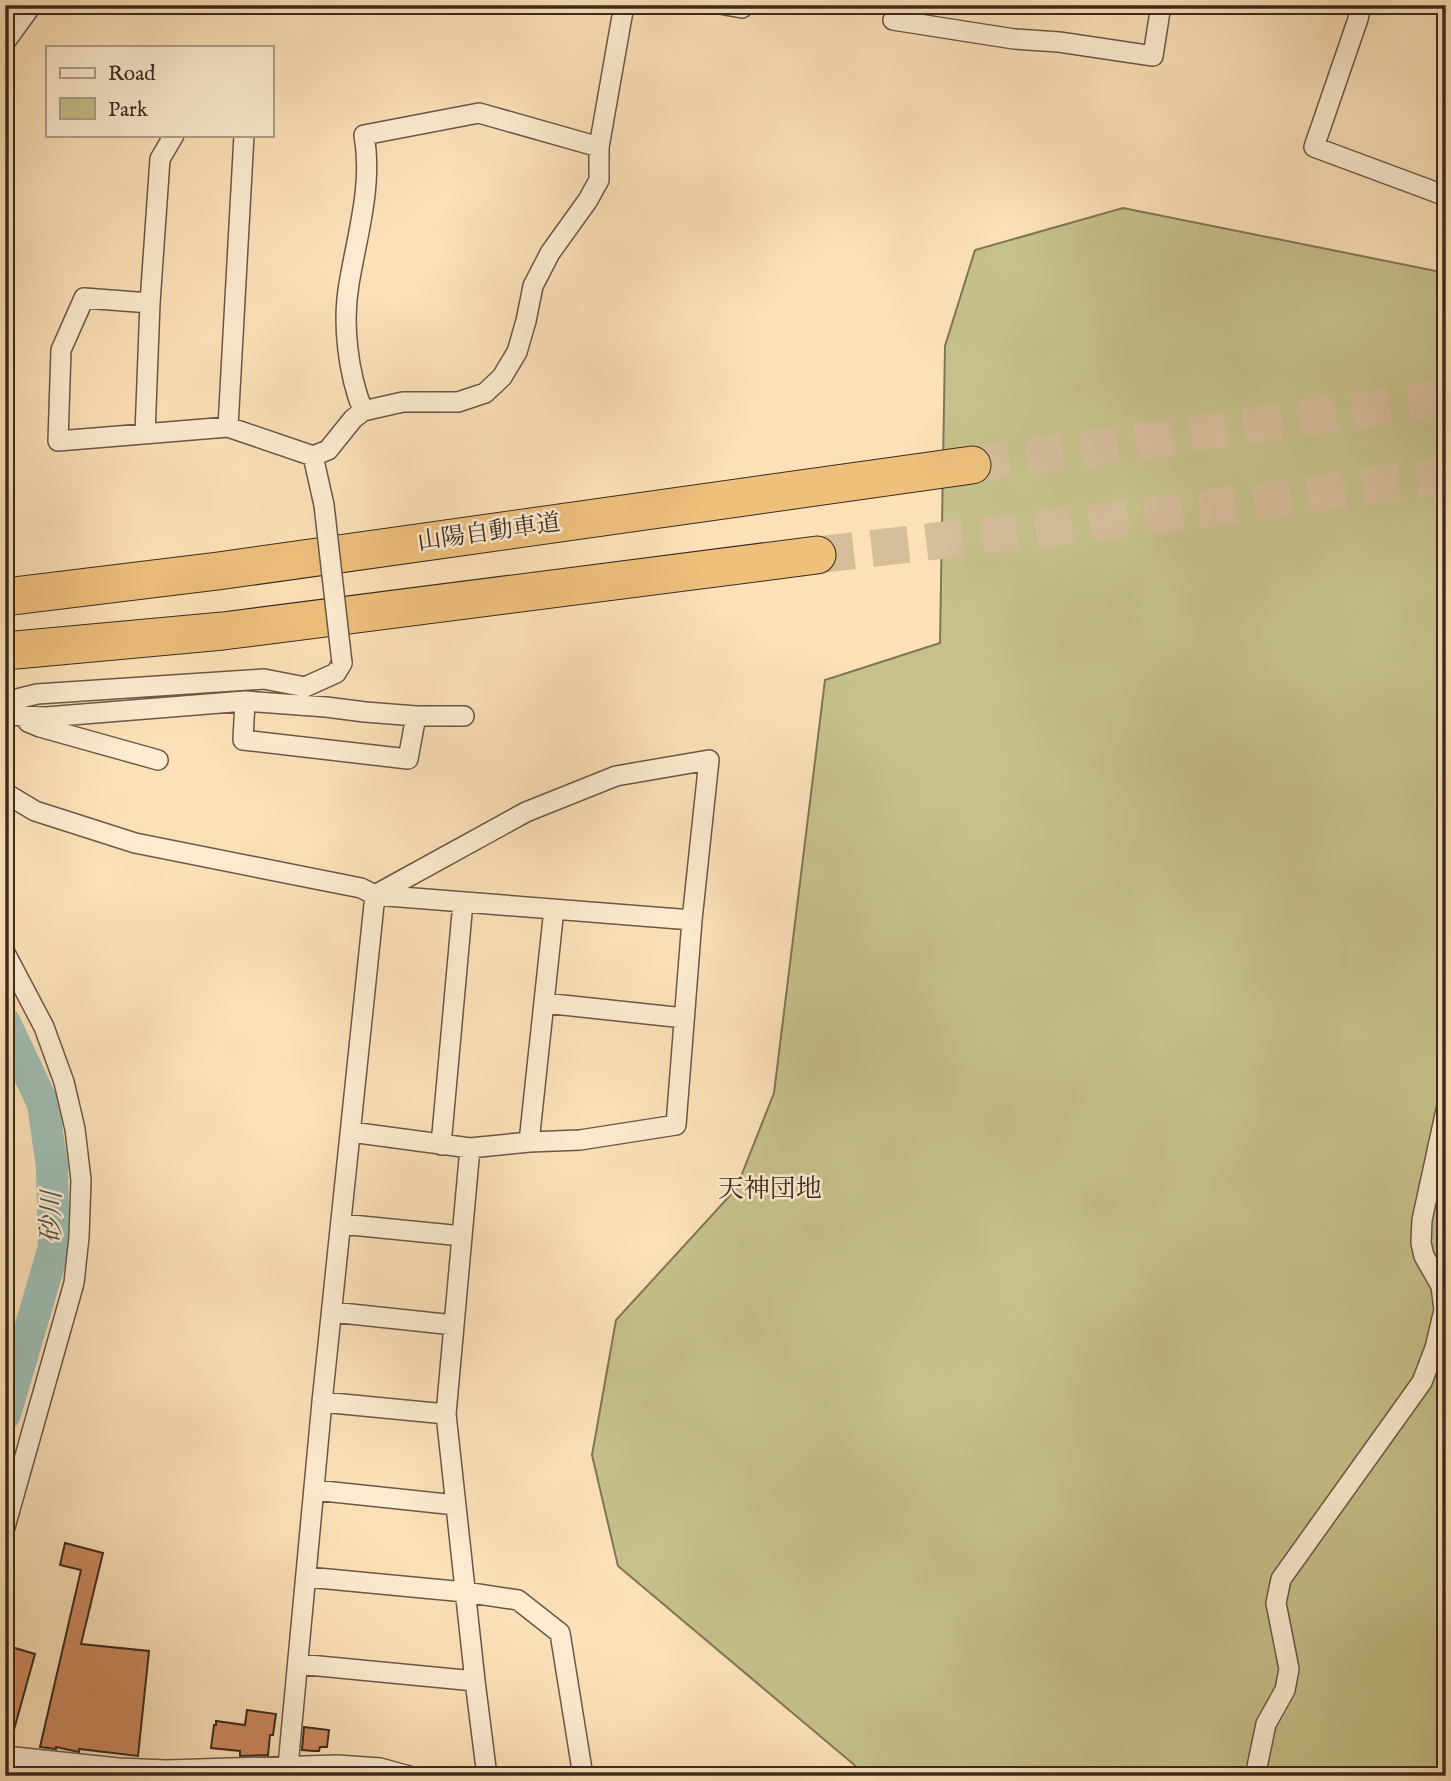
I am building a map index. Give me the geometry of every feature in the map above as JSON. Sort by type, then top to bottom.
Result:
[{"type":"highway","name":"山陽自動車道","points":[[5,597],[972,465]]},
{"type":"highway","points":[[5,651],[223,631],[817,555]]},
{"type":"street","points":[[5,42],[32,5]]},
{"type":"street","points":[[150,303],[84,298],[61,350],[58,441],[228,426],[313,456],[328,450],[363,411],[403,402],[458,402],[485,393],[502,377],[517,352],[533,286],[550,253],[599,180],[599,147],[624,5]]},
{"type":"street","points":[[725,5],[742,8],[746,5]]},
{"type":"street","points":[[893,20],[1014,39],[1059,42],[1153,56],[1161,5]]},
{"type":"street","points":[[1361,5],[1314,148],[1446,196]]},
{"type":"street","points":[[363,411],[349,362],[346,308],[363,215],[367,174],[364,135],[479,113],[599,147]]},
{"type":"street","points":[[145,434],[150,303],[160,159],[173,136]]},
{"type":"street","points":[[228,426],[244,136]]},
{"type":"street","points":[[8,711],[37,694],[264,679],[305,687],[336,673],[342,663],[324,505],[313,456]]},
{"type":"street","points":[[8,711],[57,717],[245,701],[416,716],[464,716]]},
{"type":"street","points":[[245,701],[243,740],[408,759],[416,716]]},
{"type":"street","points":[[8,711],[40,727],[158,760]]},
{"type":"street","points":[[351,1132],[470,1148],[580,1140],[676,1125],[692,920],[709,760],[616,776],[526,812],[375,895]]},
{"type":"street","points":[[5,793],[35,811],[135,843],[361,888],[375,895],[692,920]]},
{"type":"street","points":[[288,1766],[322,1402],[375,895]]},
{"type":"street","points":[[440,1144],[463,902]]},
{"type":"street","points":[[529,1142],[554,909]]},
{"type":"street","points":[[5,953],[44,1027],[64,1082],[75,1129],[81,1180],[74,1283],[5,1527]]},
{"type":"street","points":[[544,1003],[684,1018]]},
{"type":"street","points":[[1258,1776],[1257,1767],[1266,1724],[1285,1690],[1289,1669],[1276,1603],[1281,1579],[1422,1382],[1435,1348],[1444,1310],[1441,1286],[1424,1256],[1421,1243],[1422,1220],[1446,1110]]},
{"type":"street","points":[[470,1148],[446,1414],[487,1776]]},
{"type":"street","points":[[341,1224],[462,1236]]},
{"type":"street","points":[[332,1312],[454,1325]]},
{"type":"street","points":[[322,1402],[446,1414]]},
{"type":"street","points":[[314,1490],[456,1505]]},
{"type":"street","points":[[307,1577],[465,1592],[518,1600],[560,1633],[583,1776]]},
{"type":"street","points":[[298,1664],[475,1681]]},
{"type":"street","points":[[5,1756],[130,1768],[229,1772],[288,1766],[337,1765],[380,1768],[409,1776]]},
{"type":"green space","points":[[1123,208],[1446,273],[1446,1776],[855,1776],[858,1768],[618,1566],[592,1455],[616,1320],[736,1189],[774,1093],[825,680],[940,643],[945,346],[975,250]]},
{"type":"building","points":[[65,1543],[103,1553],[81,1644],[149,1651],[138,1756],[40,1747],[81,1570],[60,1565]]},
{"type":"building","points":[[5,1645],[35,1654],[10,1744],[5,1744]]},
{"type":"building","points":[[247,1710],[276,1714],[268,1755],[240,1756],[240,1751],[211,1748],[216,1721],[245,1725]]},
{"type":"building","points":[[304,1727],[329,1730],[327,1747],[320,1747],[319,1751],[302,1750]]},
{"type":"waterway","name":"砂川","points":[[5,1023],[43,1104],[52,1167],[54,1247],[5,1414]]},
{"type":"tunnel","points":[[972,465],[1446,398]]},
{"type":"tunnel","points":[[817,555],[1174,513],[1446,476]]},
{"type":"district","name":"天神団地","points":[[770,1189]]}]
